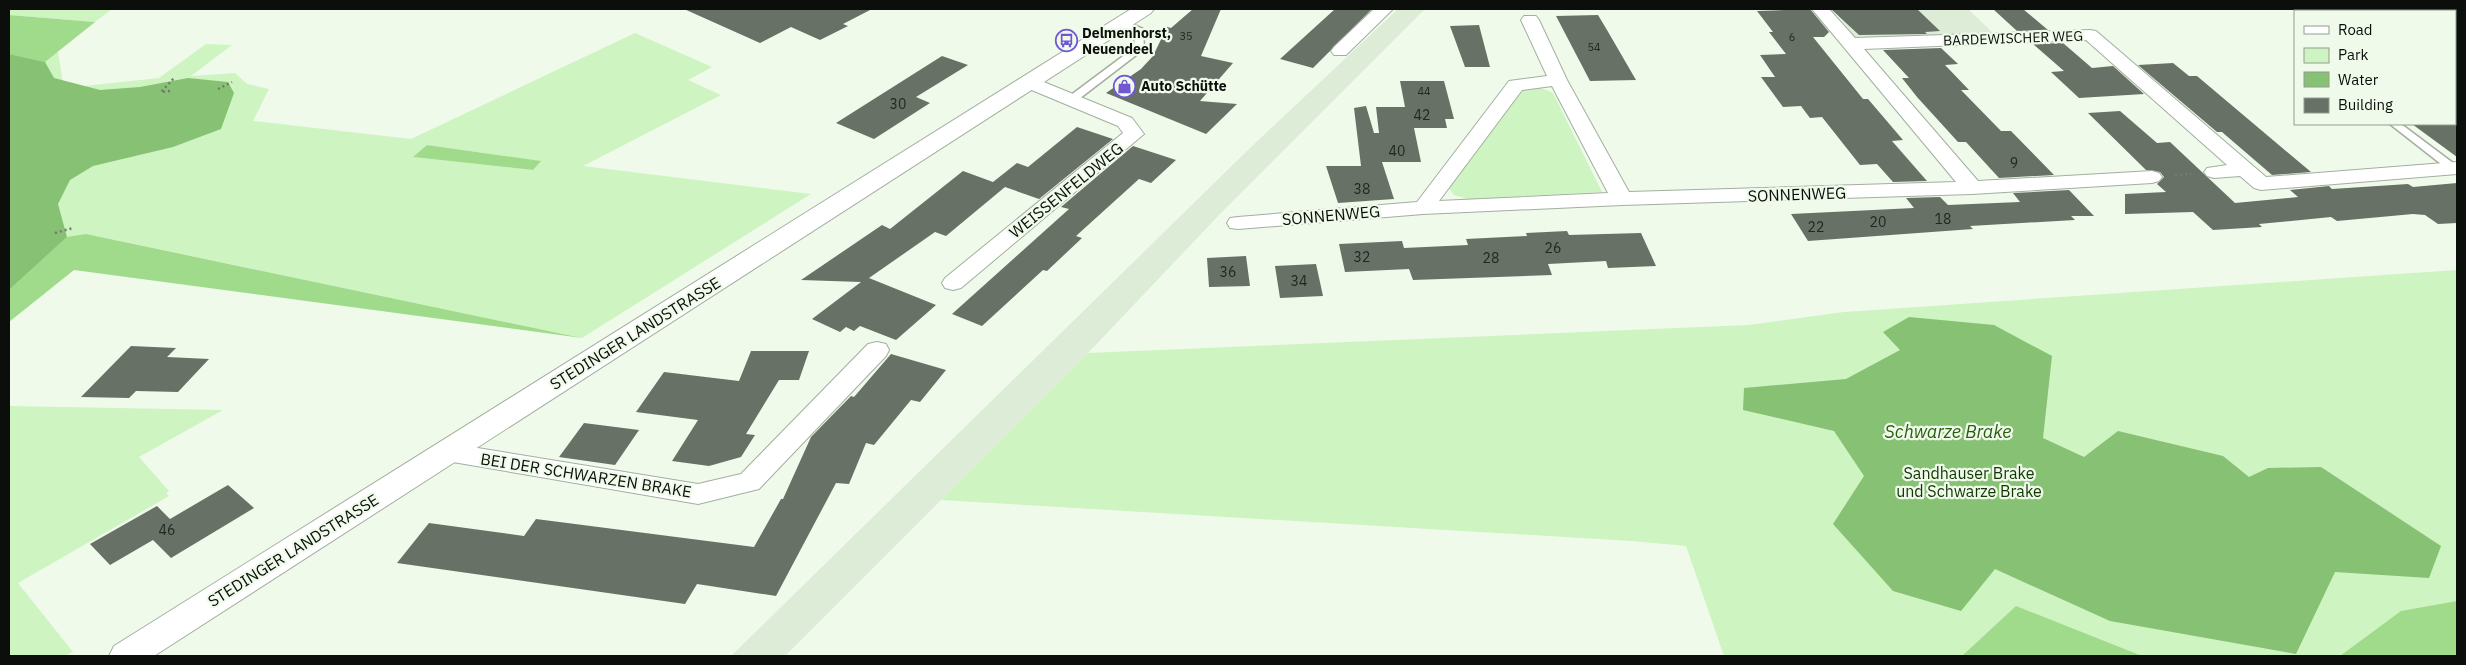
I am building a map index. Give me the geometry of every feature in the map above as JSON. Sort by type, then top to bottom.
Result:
[{"type":"main road","name":"STEDINGER LANDSTRASSE","points":[[126,656],[1144,9]]},
{"type":"street","points":[[1340,51],[1384,9]]},
{"type":"street","points":[[1820,9],[1972,188]]},
{"type":"street","points":[[1530,20],[1558,80],[1622,199]]},
{"type":"street","name":"BARDEWISCHER WEG","points":[[1850,44],[2090,34],[2261,184],[2456,168]]},
{"type":"street","points":[[1423,208],[1516,85],[1558,80]]},
{"type":"street","name":"WEISSENFELDWEG","points":[[953,282],[1134,134],[1125,122],[1029,82]]},
{"type":"street","points":[[2214,172],[2245,170]]},
{"type":"street","name":"SONNENWEG","points":[[1238,223],[1423,208],[1622,199],[1972,188],[2152,176]]},
{"type":"street","name":"BEI DER SCHWARZEN BRAKE","points":[[447,452],[698,494],[750,482],[877,350]]},
{"type":"lane","points":[[1071,100],[1140,50],[1140,31],[1122,23]]},
{"type":"lane","points":[[2396,125],[2456,168]]},
{"type":"path","points":[[170,91],[161,92],[175,77]]},
{"type":"path","points":[[218,89],[232,82]]},
{"type":"path","points":[[2152,176],[2214,172]]},
{"type":"path","points":[[55,234],[73,228]]},
{"type":"shaded area","points":[[1398,9],[1425,9],[1219,215],[1088,353],[785,656],[731,656],[1250,148]]},
{"type":"shaded area","points":[[1833,9],[1968,9],[1993,33],[1857,40]]},
{"type":"shaded area","points":[[9,15],[95,22],[45,62],[9,54]]},
{"type":"shaded area","points":[[427,145],[541,161],[533,170],[413,157]]},
{"type":"shaded area","points":[[86,234],[582,338],[74,270],[9,322],[9,290],[67,237]]},
{"type":"shaded area","points":[[2457,601],[2457,656],[2340,656],[2401,611]]},
{"type":"shaded area","points":[[2016,606],[2142,656],[1962,656]]},
{"type":"green space","points":[[9,9],[112,9],[95,22],[9,15]]},
{"type":"green space","points":[[635,33],[712,67],[688,80],[721,95],[583,166],[811,194],[582,338],[96,236],[9,319],[9,44],[22,44],[58,52],[63,83],[75,87],[159,78],[206,44],[232,45],[191,76],[235,73],[247,84],[269,89],[253,121],[411,139]],"holes":[[[427,145],[540,161],[533,170],[414,157]]]},
{"type":"green space","points":[[1539,87],[1553,93],[1602,192],[1468,199],[1454,195],[1448,187],[1523,89]]},
{"type":"green space","name":"Sandhauser Brake und Schwarze Brake","points":[[2457,270],[2457,625],[2367,656],[1724,656],[1686,546],[1632,541],[941,500],[1088,353],[1748,325],[1844,312]]},
{"type":"green space","points":[[9,406],[223,410],[139,457],[169,491],[166,493],[169,496],[18,583],[73,652],[65,656],[9,656]]},
{"type":"water","points":[[9,54],[45,62],[54,78],[100,90],[140,87],[188,78],[228,82],[234,93],[221,129],[173,147],[93,166],[70,180],[58,204],[67,237],[9,290]]},
{"type":"water","name":"Schwarze Brake","points":[[1909,317],[1994,325],[2052,356],[2043,438],[2084,457],[2118,431],[2223,456],[2249,477],[2268,468],[2321,467],[2441,546],[2429,578],[2335,572],[2296,654],[2110,621],[1995,569],[1961,611],[1893,591],[1833,524],[1864,476],[1834,431],[1743,410],[1744,388],[1846,379],[1900,350],[1883,332]]},
{"type":"building","points":[[684,9],[872,9],[843,24],[848,26],[820,40],[791,27],[760,43]]},
{"type":"building","points":[[1193,9],[1221,9],[1201,56],[1233,63],[1200,101],[1237,104],[1206,134],[1106,93],[1141,69],[1153,56],[1167,27],[1171,28]]},
{"type":"building","points":[[1335,9],[1372,9],[1313,68],[1280,59]]},
{"type":"building","points":[[1810,9],[1829,32],[1824,37],[1813,37],[1863,99],[1868,99],[1903,140],[1892,141],[1927,181],[1893,182],[1877,164],[1860,165],[1822,117],[1810,118],[1801,106],[1783,107],[1761,77],[1775,77],[1760,55],[1786,54],[1769,32],[1773,32],[1757,11]]},
{"type":"building","points":[[1831,9],[1917,9],[1940,31],[1925,32],[1927,34],[1859,35]]},
{"type":"building","points":[[1993,9],[2023,9],[2048,30],[2017,31]]},
{"type":"building","points":[[1598,15],[1636,80],[1590,81],[1556,16]]},
{"type":"building","points":[[1479,25],[1490,67],[1465,67],[1450,26]]},
{"type":"building","points":[[2063,43],[2092,68],[2113,66],[2144,94],[2079,98],[2051,72],[2064,71],[2033,44]]},
{"type":"building","points":[[1941,48],[1958,64],[1945,65],[1969,90],[1961,90],[2001,131],[2011,131],[2054,175],[1999,178],[1966,142],[1958,142],[1917,97],[1902,78],[1909,78],[1883,50]]},
{"type":"building","points":[[942,56],[968,65],[916,97],[930,103],[874,139],[836,123]]},
{"type":"building","points":[[2173,63],[2189,76],[2197,76],[2311,172],[2272,175],[2222,132],[2217,132],[2138,65]]},
{"type":"building","points":[[1400,81],[1444,81],[1454,119],[1445,119],[1447,128],[1414,128],[1421,162],[1382,162],[1394,199],[1338,203],[1326,166],[1361,166],[1354,108],[1366,106],[1374,133],[1379,133],[1376,107],[1405,107]]},
{"type":"building","points":[[2120,111],[2157,143],[2170,142],[2235,203],[2298,197],[2290,190],[2329,186],[2332,189],[2408,184],[2413,187],[2457,183],[2457,223],[2438,224],[2425,215],[2413,214],[2337,221],[2331,217],[2259,224],[2262,227],[2213,230],[2193,212],[2125,214],[2125,194],[2166,192],[2157,184],[2164,177],[2160,172],[2146,170],[2088,113]]},
{"type":"building","points":[[2457,124],[2457,157],[2413,125]]},
{"type":"building","points":[[1077,127],[1113,139],[1039,199],[1005,187],[946,236],[935,232],[869,278],[936,305],[896,340],[860,326],[854,331],[846,327],[840,332],[812,319],[861,282],[801,280],[882,225],[890,229],[963,171],[993,182],[1017,163],[1028,167]]},
{"type":"building","points":[[1133,146],[1176,160],[1151,183],[1139,179],[1076,236],[1082,238],[1047,271],[1043,270],[982,326],[952,314],[1069,209],[1061,207]]},
{"type":"building","points":[[2069,190],[2094,216],[2071,216],[2075,220],[1970,226],[1973,229],[1808,241],[1791,214],[1914,208],[1906,198],[1940,197],[1948,205],[2020,202],[2013,193]]},
{"type":"building","points":[[1567,231],[1569,235],[1641,233],[1656,266],[1608,268],[1606,261],[1548,264],[1552,275],[1413,280],[1409,269],[1345,272],[1339,244],[1402,241],[1404,248],[1468,245],[1466,239],[1527,236],[1526,233]]},
{"type":"building","points":[[1246,256],[1250,286],[1209,287],[1207,258]]},
{"type":"building","points":[[1316,264],[1323,296],[1280,298],[1275,266]]},
{"type":"building","points":[[131,346],[176,348],[167,357],[209,359],[178,392],[136,391],[129,398],[81,397]]},
{"type":"building","points":[[751,351],[809,351],[799,380],[779,380],[746,434],[755,435],[741,457],[709,466],[672,461],[698,420],[636,412],[664,372],[739,381]]},
{"type":"building","points":[[891,354],[946,370],[920,402],[911,400],[874,445],[866,443],[849,484],[836,483],[776,596],[697,584],[685,604],[397,563],[429,523],[524,536],[536,519],[754,547],[781,499],[783,499],[811,437],[851,396],[854,397]]},
{"type":"building","points":[[584,423],[639,430],[615,465],[559,457]]},
{"type":"building","points":[[228,485],[254,508],[171,558],[153,540],[110,565],[90,544],[157,506],[170,519]]},
{"type":"place","name":"Delmenhorst, Neuendeel","points":[[1066,41]]},
{"type":"place","name":"Auto Schütte","points":[[1125,86]]}]
